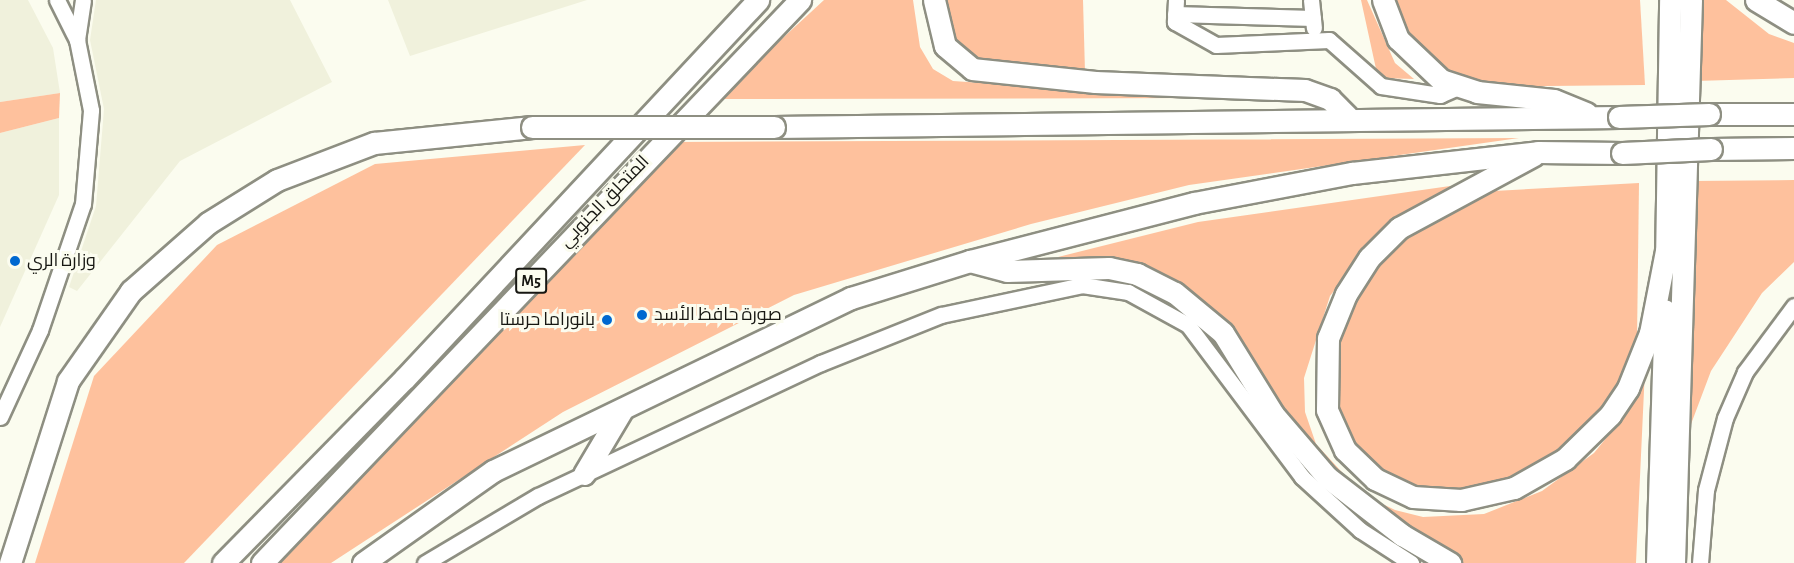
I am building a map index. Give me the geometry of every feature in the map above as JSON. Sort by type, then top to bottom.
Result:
[{"type":"highway","name":"المتحلق الجنوبي","points":[[223,563],[404,380],[758,0]]},
{"type":"highway","name":"المتحلق الجنوبي","points":[[262,563],[800,0]]},
{"type":"highway","points":[[933,0],[945,46],[972,69],[1095,82],[1305,90],[1330,99],[1349,118]]},
{"type":"highway","points":[[1383,0],[1411,56],[1458,87],[1554,100],[1596,117]]},
{"type":"highway","points":[[1660,0],[1669,41]]},
{"type":"highway","points":[[1657,563],[1666,252],[1670,0]]},
{"type":"highway","points":[[1674,563],[1691,0]]},
{"type":"highway","points":[[1756,0],[1794,23]]},
{"type":"highway","points":[[10,563],[68,381],[131,291],[208,223],[277,180],[375,143],[532,127],[774,127],[1794,114]]},
{"type":"highway","points":[[363,563],[493,471],[851,298],[970,261],[1194,203],[1352,174],[1538,152],[1622,153],[1794,148]]},
{"type":"highway","points":[[1538,152],[1399,228],[1369,258],[1346,294],[1328,338],[1327,410],[1345,450],[1375,480],[1413,497],[1461,500],[1514,488],[1565,459],[1610,415],[1632,379],[1650,333],[1666,252]]},
{"type":"highway","points":[[970,261],[1014,272],[1109,268],[1175,293],[1223,333],[1273,414],[1327,477],[1394,530],[1450,563]]},
{"type":"highway","points":[[584,474],[622,409]]},
{"type":"street","points":[[0,417],[40,330],[83,204],[91,110],[77,40],[57,0]]},
{"type":"street","points":[[77,40],[82,0]]},
{"type":"street","points":[[1311,0],[1315,40]]},
{"type":"street","points":[[1313,18],[1176,7],[1175,22],[1216,45],[1329,40],[1381,86],[1440,95],[1458,87]]},
{"type":"street","points":[[425,563],[584,474],[821,363],[941,315],[1059,287],[1106,287],[1149,300],[1188,325],[1302,477],[1360,530],[1411,563]]},
{"type":"street","points":[[1700,563],[1707,490],[1725,418],[1745,372],[1794,306]]},
{"type":"shaded area","points":[[0,0],[28,0],[53,48],[60,93],[0,102]]},
{"type":"shaded area","points":[[96,0],[290,0],[332,82],[180,161],[77,291],[69,287],[96,206],[104,109],[90,40]]},
{"type":"shaded area","points":[[388,0],[587,0],[410,56]]},
{"type":"shaded area","points":[[824,0],[913,0],[920,47],[933,69],[953,81],[1205,98],[717,99]]},
{"type":"shaded area","points":[[935,0],[1083,0],[1085,72],[1027,70],[949,53]]},
{"type":"shaded area","points":[[1361,0],[1367,0],[1395,63],[1414,79],[1378,78]]},
{"type":"shaded area","points":[[1385,0],[1640,0],[1645,85],[1462,87],[1412,52]]},
{"type":"shaded area","points":[[1698,0],[1726,0],[1769,34],[1794,43],[1794,78],[1695,81]]},
{"type":"shaded area","points":[[60,93],[59,118],[0,133],[0,102]]},
{"type":"shaded area","name":"وزارة الري","points":[[59,118],[59,195],[0,327],[0,133]]},
{"type":"shaded area","points":[[1519,138],[1189,185],[1031,224],[794,295],[563,412],[331,563],[276,563],[676,142]]},
{"type":"shaded area","points":[[585,145],[184,563],[35,563],[94,376],[217,245],[375,164]]},
{"type":"shaded area","points":[[1794,180],[1794,262],[1762,293],[1711,371],[1682,448],[1694,181]]},
{"type":"shaded area","points":[[1639,183],[1637,340],[1621,385],[1581,439],[1528,476],[1452,498],[1372,478],[1325,405],[1325,377],[1346,305],[1394,243],[1465,201],[1494,191]]},
{"type":"shaded area","points":[[1457,185],[1380,231],[1330,296],[1304,378],[1305,412],[1316,444],[1362,494],[1395,510],[1423,517],[1484,514],[1542,491],[1594,453],[1616,426],[1645,369],[1636,563],[1449,563],[1333,484],[1224,334],[1145,271],[1091,257],[1058,257],[1198,222]]},
{"type":"place","name":"وزارة الري","points":[[15,261]]},
{"type":"place","name":"صورة حافظ الأسد","points":[[642,315]]},
{"type":"place","name":"بانوراما حرستا","points":[[607,320]]}]
